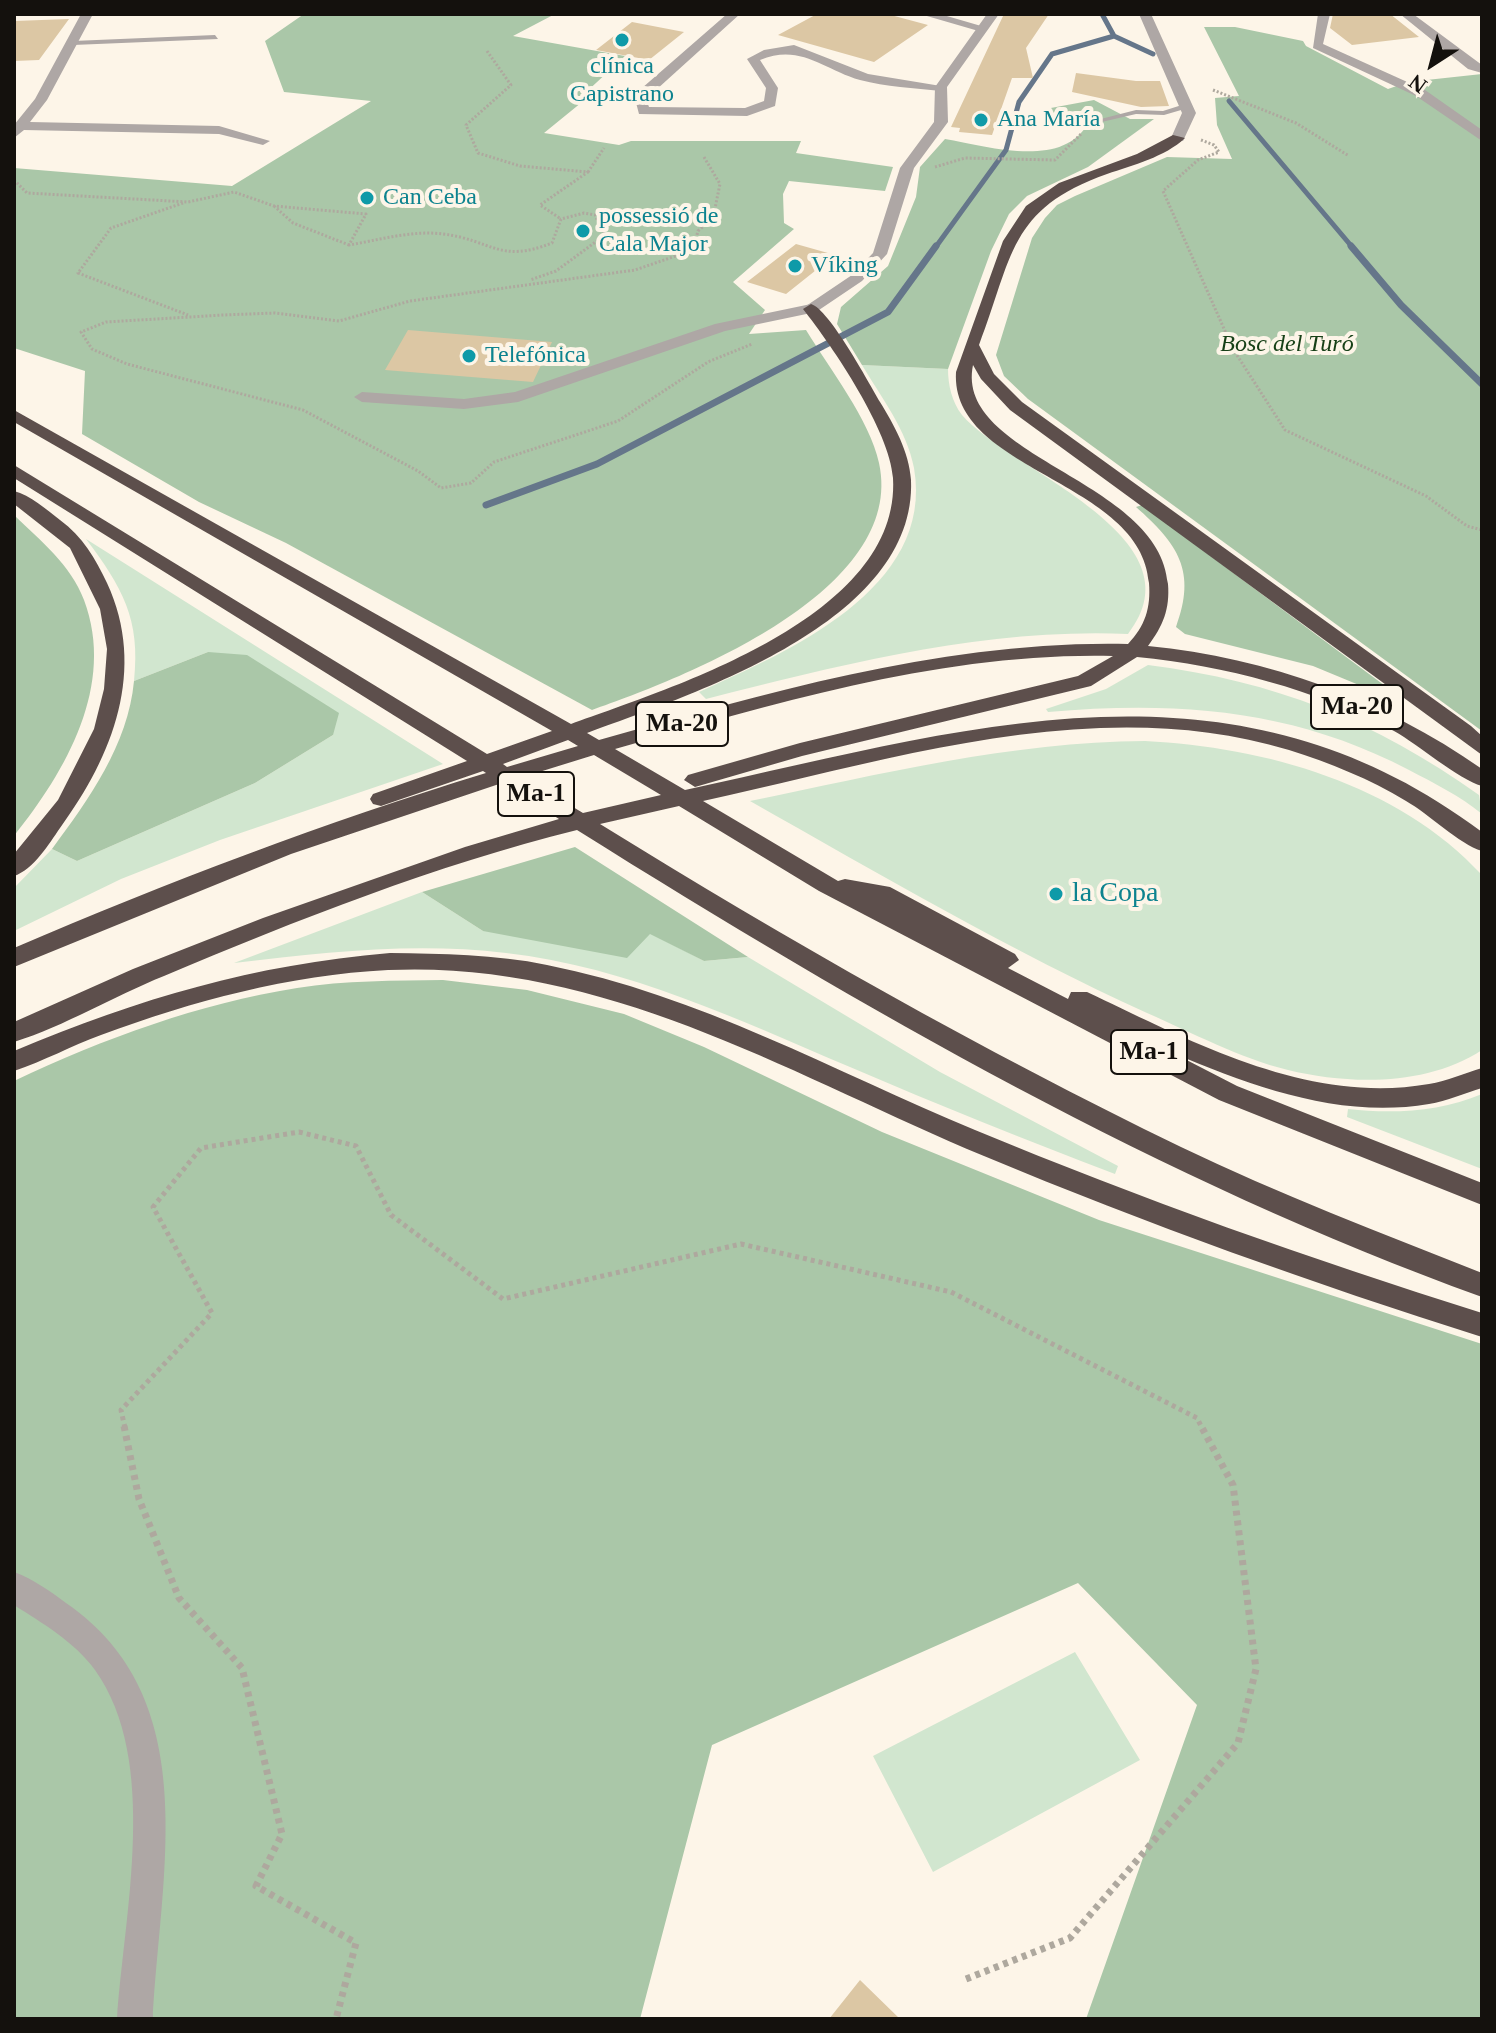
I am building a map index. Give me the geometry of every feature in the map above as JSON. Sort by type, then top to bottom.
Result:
[{"type":"highway","points":[[546,830],[596,808],[800,750],[1084,681],[1119,662],[1146,636],[1156,617],[1161,592],[1154,560],[1145,544],[1106,505],[1005,440],[982,420],[963,388],[964,369],[1012,239],[1030,210],[1066,185],[1152,152],[1178,138]]},
{"type":"highway","points":[[310,839],[349,810],[639,708],[714,674],[806,627],[849,594],[878,558],[891,535],[899,510],[902,478],[897,453],[886,428],[811,309]]},
{"type":"highway","points":[[973,348],[987,376],[1016,406],[1464,731],[1482,748]]},
{"type":"highway","name":"Ma-1","points":[[14,415],[487,685],[827,885],[1228,1093],[1395,1163],[1482,1194]]},
{"type":"highway","name":"Ma-1","points":[[14,470],[675,881],[915,1023],[1092,1116],[1303,1213],[1482,1285]]},
{"type":"highway","points":[[14,496],[74,541],[108,601],[118,644],[110,710],[88,766],[54,821],[14,868]]},
{"type":"highway","name":"Ma-20","points":[[14,958],[192,882],[310,839],[558,758],[720,713],[940,663],[1063,649],[1151,652],[1220,662],[1353,704],[1416,735],[1482,779]]},
{"type":"highway","name":"Ma-20","points":[[14,1033],[90,995],[170,961],[470,853],[546,830],[807,770],[981,735],[1057,725],[1123,721],[1182,724],[1241,732],[1313,751],[1403,789],[1439,810],[1482,843]]},
{"type":"highway","points":[[827,885],[882,893],[1079,998],[1184,1048],[1282,1083],[1330,1097],[1374,1099],[1439,1093],[1482,1078]]},
{"type":"highway","points":[[14,1061],[151,1006],[244,979],[286,971],[417,961],[551,974],[626,993],[699,1021],[956,1133],[1209,1233],[1482,1325]]},
{"type":"street","points":[[17,130],[41,100],[87,14]]},
{"type":"street","points":[[734,14],[639,98],[644,111],[747,112],[770,103],[772,88],[753,59],[767,52],[788,50],[809,51],[853,73],[941,87]]},
{"type":"street","points":[[926,14],[982,28]]},
{"type":"street","points":[[362,397],[464,404],[518,397],[721,327],[811,309],[857,278],[880,254],[907,168],[941,122],[941,87],[993,14]]},
{"type":"street","points":[[1145,14],[1189,119],[1178,138]]},
{"type":"street","points":[[1324,14],[1317,45],[1401,83],[1460,118],[1482,137]]},
{"type":"street","points":[[1406,14],[1472,66],[1482,69]]},
{"type":"street","points":[[17,130],[219,130],[263,141]]},
{"type":"street","points":[[14,1587],[67,1620],[107,1659],[141,1728],[147,1821],[135,2019]]},
{"type":"lane","points":[[73,43],[215,37]]},
{"type":"lane","points":[[1093,122],[1136,112],[1164,113],[1185,106]]},
{"type":"path","points":[[487,51],[511,85],[466,125],[478,153],[520,166],[588,172]]},
{"type":"path","points":[[1213,90],[1296,123],[1349,156]]},
{"type":"path","points":[[901,187],[914,187],[922,170],[965,158],[1055,160],[1093,122]]},
{"type":"path","points":[[1200,139],[1214,145],[1219,152],[1198,160],[1163,191],[1233,349],[1285,430],[1426,496],[1467,526],[1482,530]]},
{"type":"path","points":[[561,219],[540,205],[588,172],[604,148]]},
{"type":"path","points":[[704,157],[720,184],[713,218],[698,231],[693,250],[635,270],[410,301],[339,321],[275,313],[106,322],[81,332],[92,349],[127,364],[303,410],[418,471],[441,488],[471,483],[494,462],[618,421],[708,362],[758,342]]},
{"type":"path","points":[[14,180],[27,193],[188,202]]},
{"type":"path","points":[[193,317],[78,273],[111,228],[188,202],[234,192],[274,206],[366,214],[349,245]]},
{"type":"path","points":[[274,206],[293,223],[349,245],[440,234],[509,256],[534,252],[552,243],[561,219]]},
{"type":"path","points":[[522,284],[556,271],[605,235],[595,215],[576,214],[561,219]]},
{"type":"path","points":[[336,2019],[356,1943],[256,1886],[282,1834],[242,1668],[179,1598],[139,1499],[121,1410],[212,1313],[153,1207],[201,1148],[299,1132],[356,1146],[391,1215],[503,1299],[741,1244],[951,1292],[1197,1418],[1233,1485],[1253,1639],[1256,1669],[1238,1743],[1070,1938],[966,1979]]},
{"type":"green space","points":[[304,14],[555,14],[513,36],[625,56],[582,96],[587,98],[544,133],[619,145],[631,141],[801,141],[796,153],[893,167],[885,191],[789,181],[783,194],[784,223],[794,229],[733,282],[765,310],[749,334],[806,330],[858,412],[874,446],[879,463],[878,509],[859,551],[825,589],[731,652],[680,676],[592,710],[286,543],[199,502],[82,434],[85,371],[14,348],[14,168],[232,186],[371,101],[284,92],[265,41]]},
{"type":"green space","name":"Bosc del Turó","points":[[1204,27],[1235,27],[1303,41],[1306,46],[1388,89],[1408,82],[1482,74],[1482,731],[1028,399],[1004,376],[996,355],[1032,238],[1057,205],[1167,157],[1232,159],[1217,125],[1215,98],[1239,96]]},
{"type":"green space","points":[[1094,100],[1130,119],[1154,119],[1088,167],[1027,196],[1009,214],[991,251],[948,369],[862,365],[837,324],[841,307],[888,266],[916,197],[920,167],[945,139],[1022,151],[1043,151],[1061,146],[1076,137],[1088,123],[1040,110]]},
{"type":"green space","points":[[862,365],[948,369],[951,393],[962,415],[986,436],[1092,509],[1122,537],[1141,567],[1145,599],[1128,634],[1020,637],[967,643],[862,661],[706,699],[699,692],[773,657],[847,610],[878,582],[902,548],[914,511],[911,454],[899,427]]},
{"type":"green space","points":[[1142,505],[1404,700],[1400,702],[1313,666],[1185,634],[1176,627],[1185,590],[1180,560],[1163,533],[1136,507]]},
{"type":"green space","points":[[14,515],[54,554],[78,587],[92,632],[94,664],[90,695],[67,755],[51,784],[14,836]]},
{"type":"green space","points":[[86,539],[443,764],[220,840],[121,879],[14,931],[14,888],[52,849],[77,861],[255,783],[333,735],[208,652],[134,681],[135,639],[126,605],[110,573]]},
{"type":"green space","points":[[208,652],[247,655],[339,713],[333,735],[255,783],[77,861],[52,849],[105,770],[124,727],[134,681]]},
{"type":"green space","points":[[1148,665],[1239,682],[1322,708],[1401,746],[1440,769],[1479,795],[1482,814],[1437,785],[1365,750],[1278,722],[1189,709],[1048,712],[1046,709],[1106,689]]},
{"type":"green space","points":[[1145,741],[1236,752],[1327,776],[1370,794],[1448,843],[1482,875],[1482,1050],[1437,1070],[1388,1079],[1312,1075],[1252,1059],[1046,964],[750,801],[996,753]]},
{"type":"green space","points":[[575,847],[748,957],[704,961],[650,934],[627,958],[483,931],[422,892]]},
{"type":"green space","points":[[422,892],[483,931],[650,933],[704,961],[748,957],[940,1072],[1118,1166],[1115,1174],[949,1109],[725,1014],[596,970],[506,953],[438,948],[336,952],[234,963]]},
{"type":"green space","points":[[443,980],[527,990],[624,1014],[704,1047],[882,1132],[1099,1220],[1482,1344],[1482,2019],[1086,2019],[1197,1705],[1078,1583],[712,1745],[640,2019],[14,2019],[14,1081],[152,1024],[224,1003],[315,985]]},
{"type":"green space","points":[[1482,1094],[1482,1169],[1347,1117],[1348,1109],[1416,1110],[1450,1105]]},
{"type":"green space","points":[[1075,1652],[1140,1760],[933,1872],[873,1756]]},
{"type":"building","points":[[817,14],[887,14],[928,25],[874,62],[778,35]]},
{"type":"building","points":[[1004,14],[1049,14],[1026,48],[1033,78],[1012,78],[992,135],[959,132],[960,128],[951,127]]},
{"type":"building","points":[[1333,14],[1390,14],[1419,37],[1352,45],[1330,28]]},
{"type":"building","points":[[69,19],[39,60],[14,61],[14,21]]},
{"type":"building","name":"clínica Capistrano","points":[[632,22],[684,32],[649,60],[596,50]]},
{"type":"building","points":[[1076,73],[1160,81],[1169,106],[1141,107],[1072,92]]},
{"type":"building","name":"Víking","points":[[796,244],[835,255],[786,294],[747,282]]},
{"type":"building","name":"Telefónica","points":[[408,330],[552,342],[533,382],[385,370]]},
{"type":"building","points":[[860,1980],[900,2019],[829,2019]]},
{"type":"waterway","points":[[1102,14],[1114,36]]},
{"type":"waterway","points":[[935,248],[1006,150],[1019,102],[1052,54],[1114,36]]},
{"type":"waterway","points":[[1114,36],[1153,54]]},
{"type":"waterway","points":[[1229,101],[1353,248]]},
{"type":"waterway","points":[[486,505],[597,464],[888,312],[936,246]]},
{"type":"waterway","points":[[1351,246],[1401,305],[1482,384]]},
{"type":"place","name":"clínica Capistrano","points":[[622,40]]},
{"type":"place","name":"Ana María","points":[[981,120]]},
{"type":"place","name":"Can Ceba","points":[[367,198]]},
{"type":"place","name":"possessió de Cala Major","points":[[583,231]]},
{"type":"place","name":"Víking","points":[[795,266]]},
{"type":"place","name":"Telefónica","points":[[469,356]]},
{"type":"place","name":"la Copa","points":[[1056,894]]}]
